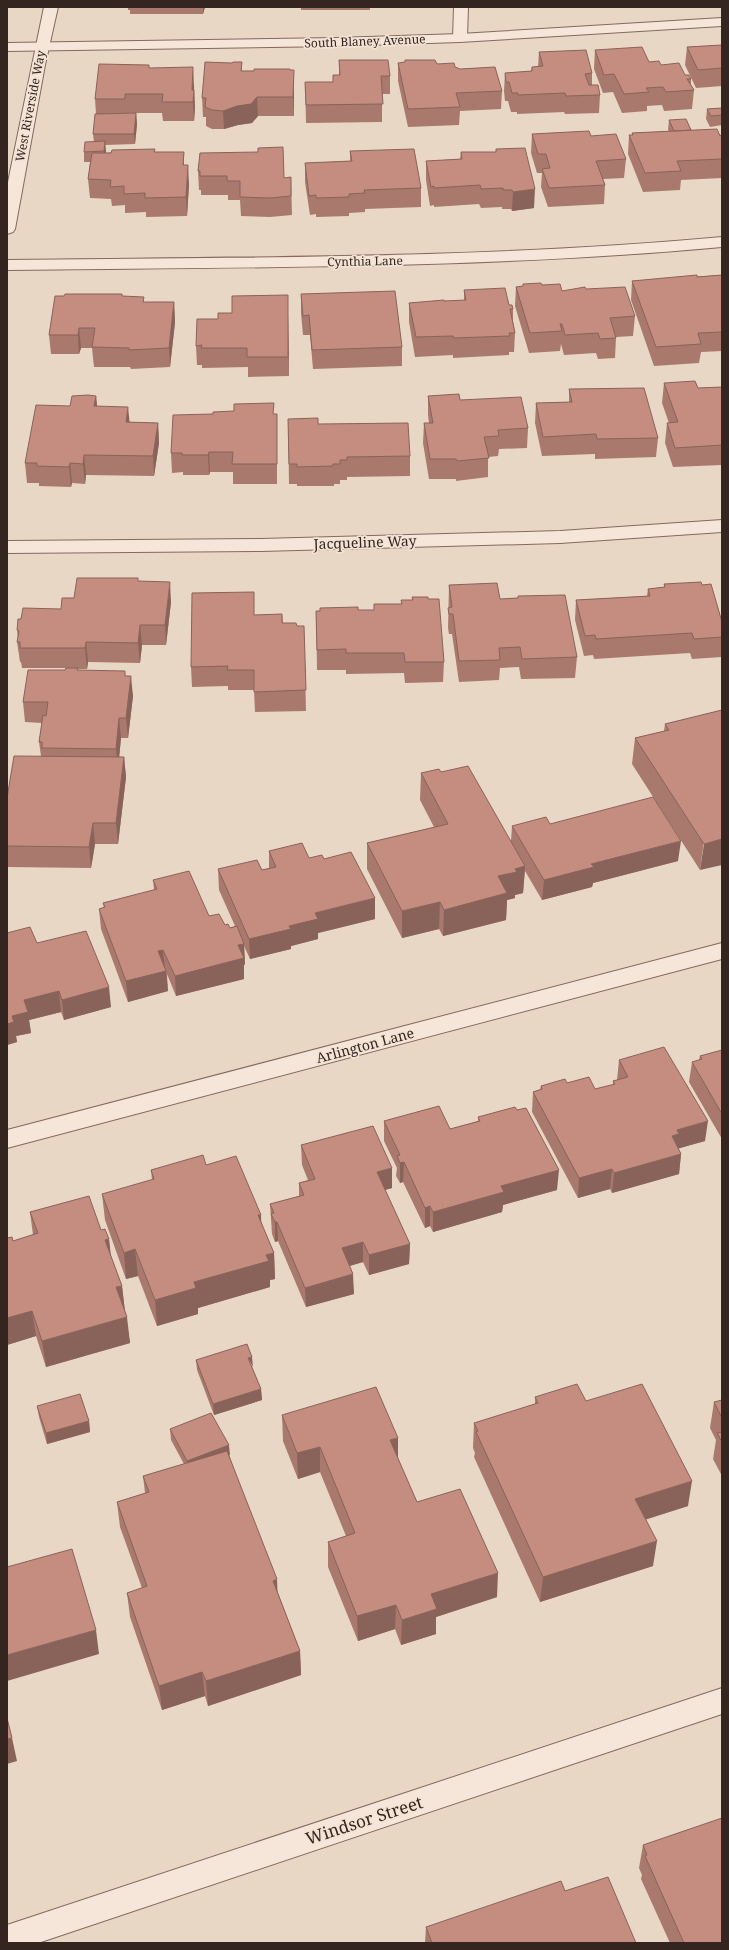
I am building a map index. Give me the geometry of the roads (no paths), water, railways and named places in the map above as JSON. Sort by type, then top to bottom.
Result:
[{"type":"street","name":"West Riverside Way","points":[[7,229],[42,46],[51,7]]},
{"type":"street","points":[[460,38],[461,7]]},
{"type":"street","name":"South Blaney Avenue","points":[[7,47],[336,42],[460,38],[722,22]]},
{"type":"street","name":"Cynthia Lane","points":[[7,265],[438,260],[646,249],[722,242]]},
{"type":"street","name":"Jacqueline Way","points":[[7,547],[261,545],[544,538],[722,526]]},
{"type":"street","name":"Arlington Lane","points":[[7,1139],[722,951]]},
{"type":"street","name":"Windsor Street","points":[[7,1939],[722,1701]]}]
